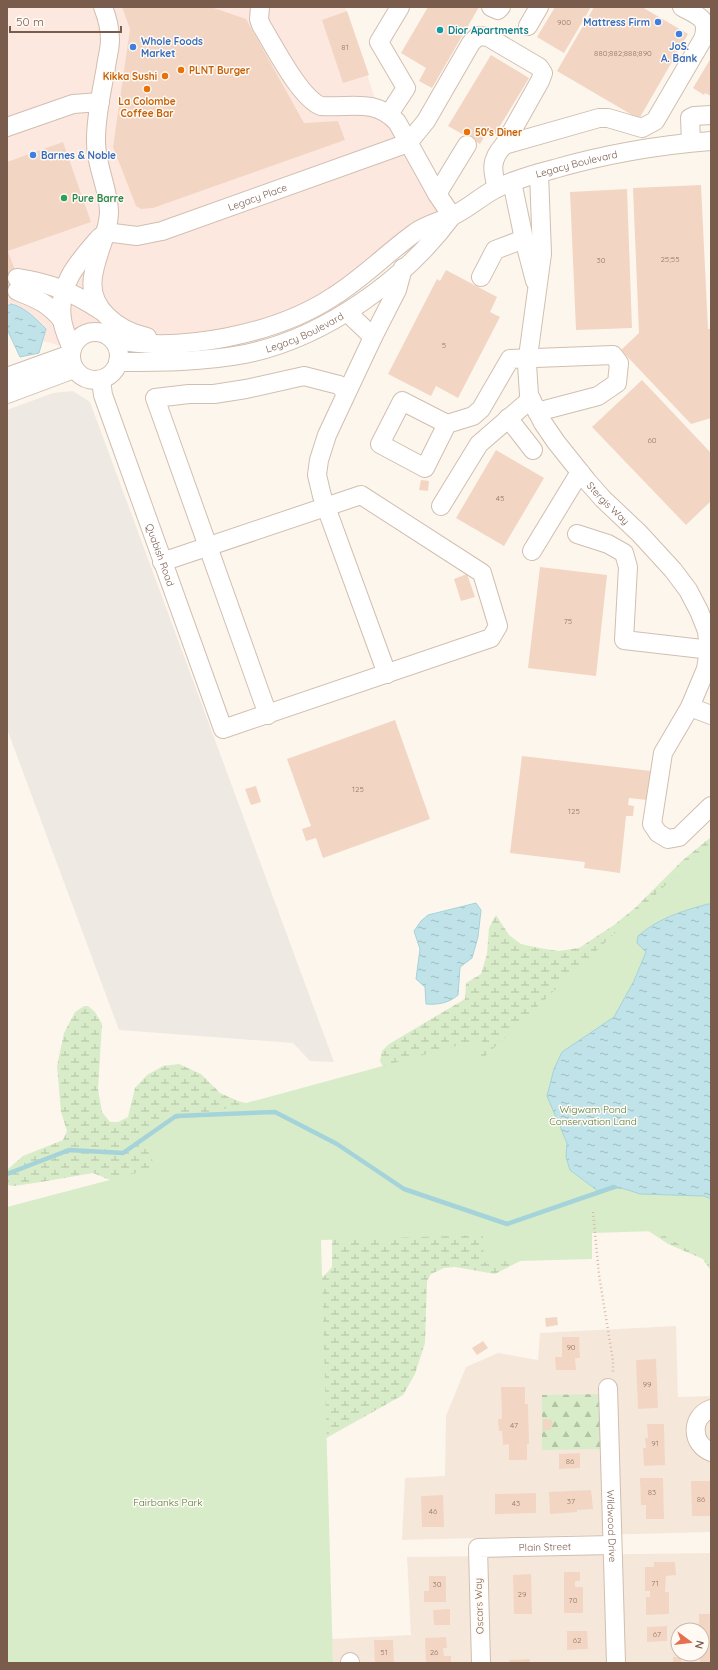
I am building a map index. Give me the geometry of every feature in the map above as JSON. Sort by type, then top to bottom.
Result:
[{"type":"street","points":[[100,310],[94,298],[92,278],[105,232],[109,211],[96,156],[100,102],[110,40],[109,25],[103,7]]},
{"type":"street","points":[[260,7],[259,19],[261,25],[302,92],[314,103],[329,106],[368,106],[389,114],[397,122],[437,194],[452,216]]},
{"type":"street","points":[[389,114],[406,88],[379,42],[400,7]]},
{"type":"street","points":[[491,7],[498,10],[501,7]]},
{"type":"street","points":[[528,26],[539,7]]},
{"type":"street","points":[[504,145],[599,118],[608,118],[642,128],[655,121],[703,39],[705,33],[705,23],[703,19],[683,7]]},
{"type":"street","name":"Stergis Way","points":[[408,143],[426,121],[471,43],[478,36],[488,37],[539,67],[543,73],[540,81],[504,145],[496,154],[492,173],[505,185],[524,239],[537,288]]},
{"type":"street","points":[[7,126],[73,104],[100,102]]},
{"type":"street","points":[[691,142],[690,118],[694,116],[711,115]]},
{"type":"street","points":[[642,128],[642,148]]},
{"type":"street","name":"Legacy Boulevard","points":[[112,339],[143,344],[180,342],[222,338],[265,328],[314,308],[354,283],[416,232],[432,223],[452,216],[505,185],[539,173],[578,162],[642,148],[711,141]]},
{"type":"street","name":"Legacy Place","points":[[105,232],[137,236],[162,231],[408,143]]},
{"type":"street","points":[[437,194],[467,145]]},
{"type":"street","name":"Stergis Way","points":[[539,173],[542,254],[527,358],[528,380],[534,406],[556,442],[580,472],[603,499],[639,533],[674,570],[700,611],[707,631],[710,650],[706,670],[690,706],[663,753],[652,824],[658,833],[668,839],[679,837],[711,806]]},
{"type":"street","name":"Legacy Boulevard","points":[[118,362],[200,360],[246,354],[272,347],[323,326],[366,299],[426,249],[452,216]]},
{"type":"street","points":[[7,394],[72,357],[80,337],[89,332],[103,333],[112,339],[118,350],[118,362],[112,373],[101,380],[93,380],[79,374],[72,357],[62,320],[61,303],[63,290],[75,266],[105,232]]},
{"type":"street","points":[[481,277],[495,250],[524,239]]},
{"type":"street","points":[[387,674],[317,475],[319,460],[327,435],[397,290],[403,268]]},
{"type":"street","points":[[62,320],[46,303],[17,284],[28,279],[63,290],[78,296],[100,310],[113,322],[141,336],[180,342]]},
{"type":"street","points":[[347,312],[373,337]]},
{"type":"street","points":[[441,506],[479,444],[508,418],[534,406],[598,396],[617,383],[619,363],[612,355],[510,358],[481,409],[473,416],[447,424]]},
{"type":"street","points":[[7,377],[72,357]]},
{"type":"street","points":[[162,562],[208,546],[361,496],[482,573],[498,626],[491,638],[268,715],[208,546],[155,398],[189,394],[214,394],[246,389],[304,376],[339,385],[346,393]]},
{"type":"street","name":"Quabish Road","points":[[101,380],[103,395],[222,729],[268,715]]},
{"type":"street","points":[[508,418],[533,450]]},
{"type":"street","points":[[532,551],[580,472]]},
{"type":"street","points":[[624,553],[639,533]]},
{"type":"street","points":[[577,534],[608,544],[624,553],[628,567],[624,640],[710,650]]},
{"type":"street","points":[[690,706],[711,715]]},
{"type":"street","name":"Wildwood Drive","points":[[608,1388],[616,1663]]},
{"type":"street","points":[[711,1409],[700,1416],[695,1431],[698,1442],[703,1448],[711,1452]]},
{"type":"street","name":"Plain Street","points":[[478,1548],[612,1545]]},
{"type":"street","name":"Oscars Way","points":[[478,1548],[481,1663]]},
{"type":"path","points":[[593,1212],[598,1275],[613,1361],[613,1375],[608,1388]]},
{"type":"shaded area","points":[[7,7],[345,7],[378,108],[448,211],[354,283],[223,338],[107,335],[93,332],[80,337],[72,349],[7,331]]},
{"type":"shaded area","points":[[73,391],[90,402],[334,1062],[310,1061],[293,1043],[119,1030],[7,729],[7,410],[53,393]]},
{"type":"shaded area","points":[[676,1326],[678,1397],[711,1396],[711,1532],[402,1540],[405,1478],[445,1476],[446,1416],[466,1367],[498,1353],[538,1360],[540,1333]]},
{"type":"shaded area","points":[[711,1553],[711,1663],[333,1663],[332,1639],[411,1635],[407,1557]]},
{"type":"green space","name":"Wigwam Pond Conservation Land","points":[[711,837],[711,1271],[703,1259],[668,1244],[647,1230],[595,1222],[495,1274],[455,1267],[444,1268],[431,1274],[427,1281],[425,1343],[415,1374],[403,1395],[321,1441],[312,1280],[324,1276],[332,1267],[332,1233],[145,1178],[115,1182],[93,1173],[14,1186],[7,1185],[7,1170],[23,1156],[63,1140],[67,1131],[61,1112],[57,1066],[64,1033],[75,1012],[84,1006],[88,1006],[95,1012],[102,1024],[98,1089],[102,1112],[110,1122],[118,1122],[128,1117],[135,1088],[147,1075],[163,1066],[179,1064],[201,1074],[220,1093],[238,1101],[260,1107],[391,1082],[380,1061],[382,1051],[389,1044],[465,999],[466,983],[481,974],[487,954],[489,928],[496,915],[509,935],[521,944],[558,951],[579,948],[614,925],[635,908],[683,860]]},
{"type":"green space","name":"Fairbanks Park","points":[[711,842],[711,1263],[656,1231],[592,1233],[592,1259],[484,1262],[483,1235],[321,1240],[333,1663],[7,1663],[7,1207],[155,1168],[143,1131],[482,1039],[479,1062]]},
{"type":"green space","points":[[601,1394],[602,1449],[542,1450],[542,1395]]},
{"type":"water","points":[[11,304],[26,311],[46,329],[39,353],[20,357],[7,329],[7,306]]},
{"type":"water","points":[[476,903],[481,910],[478,937],[472,958],[460,967],[458,995],[443,1003],[426,1004],[425,987],[416,979],[420,949],[414,931],[421,921],[428,915]]},
{"type":"water","points":[[711,904],[711,1199],[704,1196],[640,1194],[618,1188],[598,1191],[570,1170],[566,1157],[567,1143],[547,1096],[554,1069],[562,1052],[614,1017],[634,981],[646,952],[637,943],[638,936],[654,924],[671,916]]},
{"type":"building","points":[[122,7],[211,7],[246,19],[304,123],[338,121],[345,140],[153,208],[141,209],[136,206],[113,147],[130,29]]},
{"type":"building","name":"Dior Apartments","points":[[428,7],[479,7],[432,88],[419,81],[426,68],[401,53]]},
{"type":"building","points":[[555,7],[591,7],[564,53],[537,37]]},
{"type":"building","points":[[594,7],[642,7],[688,34],[639,119],[557,71]]},
{"type":"building","points":[[347,11],[369,75],[343,83],[322,20]]},
{"type":"building","points":[[491,55],[529,78],[494,136],[487,132],[480,144],[448,126]]},
{"type":"building","points":[[711,58],[711,96],[705,93],[704,95],[693,88]]},
{"type":"building","points":[[63,142],[91,222],[8,251],[22,290],[7,295],[7,162]]},
{"type":"building","points":[[701,185],[708,329],[711,329],[711,418],[691,424],[621,350],[639,333],[633,188]]},
{"type":"building","points":[[627,189],[632,328],[576,330],[570,192]]},
{"type":"building","points":[[446,270],[497,297],[490,312],[500,317],[458,398],[436,386],[431,396],[388,374],[437,279],[440,281]]},
{"type":"building","points":[[642,380],[711,453],[711,501],[686,525],[592,427]]},
{"type":"building","points":[[496,450],[544,478],[504,546],[456,518]]},
{"type":"building","points":[[421,480],[429,481],[428,491],[419,490]]},
{"type":"building","points":[[540,567],[607,575],[596,676],[528,668]]},
{"type":"building","points":[[467,574],[475,597],[461,601],[454,579]]},
{"type":"building","points":[[395,720],[430,819],[323,858],[316,838],[306,841],[302,829],[311,826],[287,759]]},
{"type":"building","points":[[522,756],[651,771],[647,800],[629,798],[628,805],[634,806],[633,816],[626,816],[620,873],[584,868],[585,862],[510,853]]},
{"type":"building","points":[[256,786],[261,802],[251,805],[245,789]]},
{"type":"building","points":[[557,1317],[558,1325],[546,1327],[545,1318]]},
{"type":"building","points":[[562,1337],[579,1337],[580,1358],[575,1358],[576,1370],[556,1370],[555,1357],[562,1357]]},
{"type":"building","points":[[483,1341],[488,1348],[477,1355],[472,1348]]},
{"type":"building","points":[[656,1359],[658,1408],[638,1409],[636,1360]]},
{"type":"building","points":[[501,1387],[525,1387],[525,1404],[528,1404],[529,1444],[527,1444],[527,1460],[509,1460],[509,1444],[503,1445],[502,1431],[499,1431],[498,1419],[502,1419]]},
{"type":"building","points":[[543,1419],[552,1420],[551,1430],[543,1430]]},
{"type":"building","points":[[647,1424],[664,1424],[665,1465],[644,1466],[643,1448],[646,1448],[645,1438],[648,1438]]},
{"type":"building","points":[[580,1453],[580,1468],[559,1469],[559,1454]]},
{"type":"building","points":[[640,1478],[663,1478],[664,1519],[646,1519],[646,1505],[641,1505]]},
{"type":"building","points":[[691,1481],[711,1481],[711,1516],[692,1516]]},
{"type":"building","points":[[591,1490],[593,1509],[550,1514],[549,1492]]},
{"type":"building","points":[[536,1493],[536,1513],[495,1514],[495,1494]]},
{"type":"building","points":[[443,1495],[444,1527],[422,1527],[421,1496]]},
{"type":"building","points":[[654,1562],[675,1562],[676,1575],[666,1576],[665,1592],[669,1592],[669,1614],[646,1615],[646,1597],[650,1597],[650,1591],[645,1591],[645,1567],[654,1567]]},
{"type":"building","points":[[564,1572],[580,1572],[580,1581],[575,1581],[575,1587],[583,1587],[583,1613],[564,1613]]},
{"type":"building","points":[[531,1574],[532,1614],[514,1614],[513,1575]]},
{"type":"building","points":[[429,1576],[446,1576],[446,1602],[424,1602],[424,1591],[429,1591]]},
{"type":"building","points":[[450,1609],[450,1625],[434,1625],[433,1610]]},
{"type":"building","points":[[699,1614],[711,1614],[711,1663],[700,1663],[710,1662],[710,1622],[699,1622]]},
{"type":"building","points":[[667,1626],[667,1641],[647,1642],[647,1627]]},
{"type":"building","points":[[567,1631],[587,1631],[588,1649],[567,1650]]},
{"type":"building","points":[[446,1637],[447,1648],[443,1648],[444,1656],[451,1656],[451,1663],[426,1663],[425,1638]]},
{"type":"building","points":[[374,1640],[393,1640],[394,1663],[375,1663]]},
{"type":"building","points":[[530,1659],[530,1663],[510,1663],[509,1660]]},
{"type":"waterway","points":[[7,1174],[69,1150],[123,1153],[176,1116],[275,1112],[337,1144],[404,1189],[507,1224],[614,1187]]},
{"type":"place","name":"Mattress Firm","points":[[658,22]]},
{"type":"place","name":"Dior Apartments","points":[[440,30]]},
{"type":"place","name":"JoS. A. Bank","points":[[679,34]]},
{"type":"place","name":"Whole Foods Market","points":[[133,47]]},
{"type":"place","name":"PLNT Burger","points":[[181,70]]},
{"type":"place","name":"Kikka Sushi","points":[[165,76]]},
{"type":"place","name":"La Colombe Coffee Bar","points":[[147,89]]},
{"type":"place","name":"50's Diner","points":[[467,132]]},
{"type":"place","name":"Barnes & Noble","points":[[33,155]]},
{"type":"place","name":"Pure Barre","points":[[64,198]]}]
